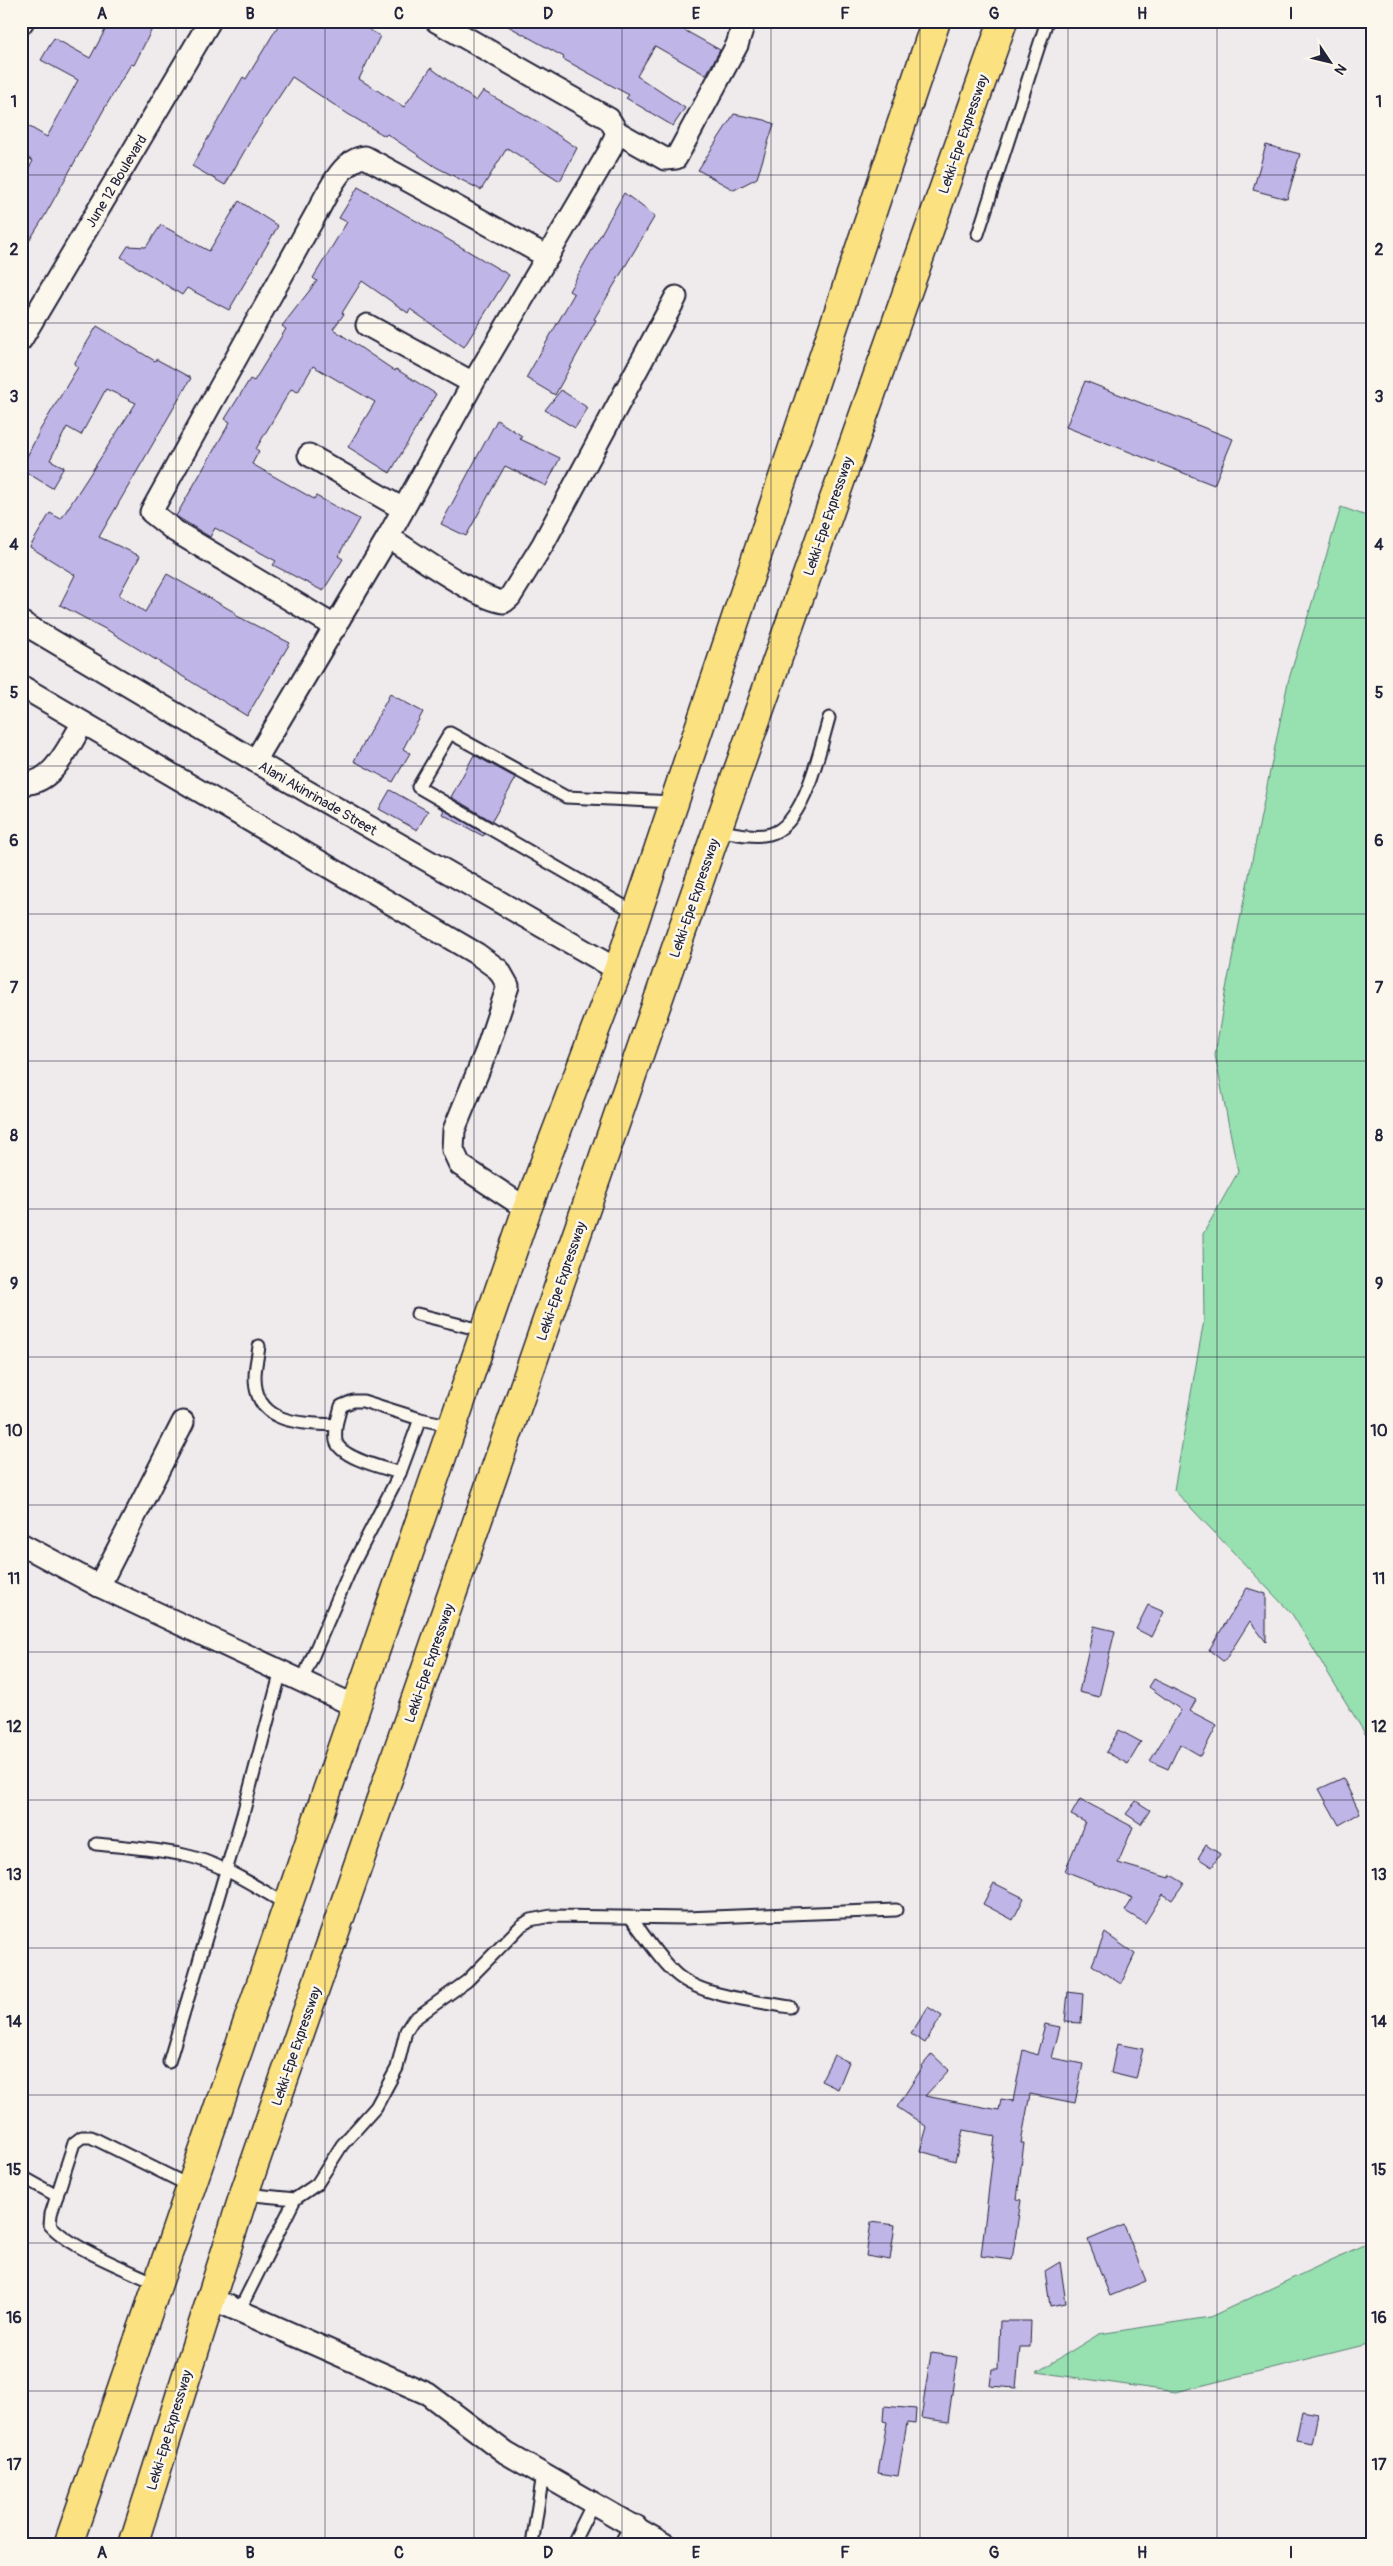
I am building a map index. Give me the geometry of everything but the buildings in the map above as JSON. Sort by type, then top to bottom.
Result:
[{"type":"highway","points":[[68,2545],[527,1209],[618,970],[936,21]]},
{"type":"highway","name":"Lekki-Epe Expressway","points":[[133,2545],[244,2194],[717,830],[1003,21]]},
{"type":"street","name":"June 12 Boulevard","points":[[21,340],[210,21]]},
{"type":"street","points":[[436,21],[609,119],[617,132],[664,159],[676,158],[737,45],[742,29],[736,21]]},
{"type":"street","points":[[255,761],[388,537],[473,383],[610,150],[617,132]]},
{"type":"street","points":[[336,627],[176,531],[150,512],[320,207],[345,168],[355,158],[365,157],[548,257]]},
{"type":"street","points":[[388,537],[477,592],[497,601],[504,602],[510,597],[543,544],[676,296]]},
{"type":"street","points":[[367,325],[473,383]]},
{"type":"street","points":[[309,455],[403,509]]},
{"type":"street","name":"Alani Akinrinade Street","points":[[21,622],[255,761],[618,970]]},
{"type":"street","points":[[21,686],[477,954],[499,970],[508,986],[486,1052],[454,1130],[453,1150],[460,1165],[527,1209]]},
{"type":"street","points":[[21,783],[27,784],[52,771],[83,723]]},
{"type":"street","points":[[99,1586],[183,1422]]},
{"type":"street","points":[[21,1544],[99,1586],[357,1707]]},
{"type":"street","points":[[210,2298],[240,2309],[428,2394],[506,2453],[636,2526],[666,2545]]},
{"type":"street","points":[[625,2545],[636,2526]]},
{"type":"lane","points":[[978,234],[1047,21]]},
{"type":"lane","points":[[717,830],[758,836],[773,834],[792,819],[807,790],[829,718]]},
{"type":"lane","points":[[637,913],[418,787],[450,733],[566,797],[674,802]]},
{"type":"lane","points":[[417,1314],[486,1331]]},
{"type":"lane","points":[[259,1346],[255,1378],[265,1409],[290,1422],[336,1425]]},
{"type":"lane","points":[[400,1473],[351,1456],[341,1450],[336,1442],[336,1425],[342,1406],[353,1401],[363,1401],[420,1419],[453,1426]]},
{"type":"lane","points":[[302,1681],[351,1568],[400,1473],[420,1419]]},
{"type":"lane","points":[[169,2062],[226,1870],[281,1671]]},
{"type":"lane","points":[[96,1844],[185,1855],[226,1870],[288,1905]]},
{"type":"lane","points":[[240,2309],[295,2199],[317,2184],[342,2145],[376,2107],[397,2068],[406,2032],[413,2020],[467,1981],[520,1926],[530,1920],[551,1916],[686,1918],[896,1910]]},
{"type":"lane","points":[[631,1918],[657,1955],[678,1976],[705,1990],[790,2008]]},
{"type":"lane","points":[[158,2284],[102,2258],[58,2233],[50,2225],[51,2214],[74,2143],[82,2137],[91,2137],[192,2187]]},
{"type":"lane","points":[[21,2176],[57,2196]]},
{"type":"lane","points":[[244,2194],[295,2199]]},
{"type":"lane","points":[[532,2545],[543,2474]]},
{"type":"lane","points":[[572,2545],[593,2503]]},
{"type":"green space","points":[[1341,507],[1372,518],[1372,1745],[1292,1614],[1174,1490],[1204,1320],[1203,1234],[1238,1172],[1215,1055],[1225,994],[1288,682]]},
{"type":"green space","points":[[1372,2241],[1372,2343],[1176,2392],[1037,2372],[1099,2334],[1210,2317]]}]
